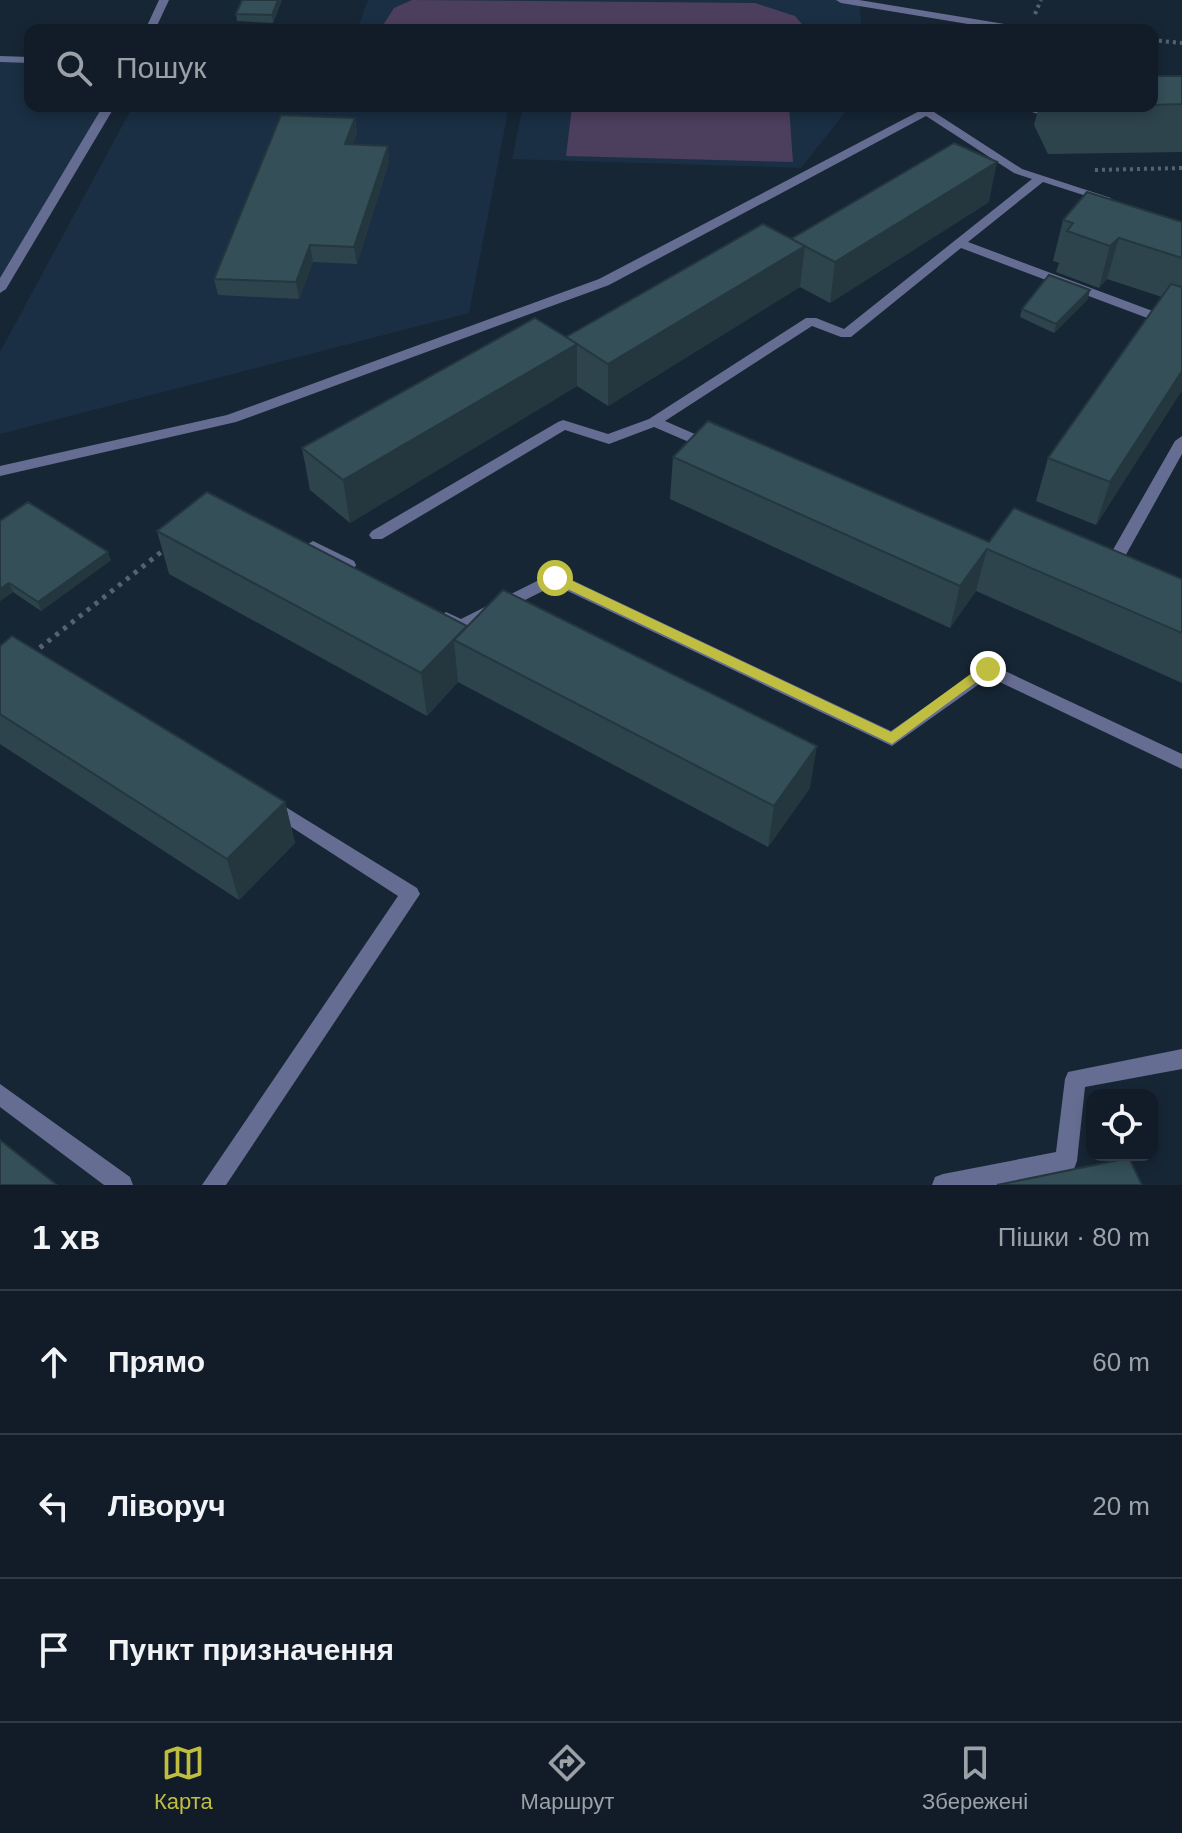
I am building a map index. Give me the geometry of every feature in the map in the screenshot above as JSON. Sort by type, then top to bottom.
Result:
[{"type":"street","points":[[153,24],[164,0]]},
{"type":"street","points":[[841,0],[987,24]]},
{"type":"street","points":[[0,59],[24,60]]},
{"type":"street","points":[[0,289],[105,112]]},
{"type":"street","points":[[0,471],[231,419],[604,282],[923,112]]},
{"type":"street","points":[[937,112],[1018,171],[1111,200]]},
{"type":"street","points":[[1037,112],[1050,116],[1065,115]]},
{"type":"street","points":[[377,535],[563,425],[609,439],[654,422],[811,321],[846,334],[1041,178]]},
{"type":"street","points":[[959,243],[1182,327]]},
{"type":"street","points":[[654,422],[727,454]]},
{"type":"street","points":[[1106,573],[1182,441]]},
{"type":"street","points":[[313,546],[367,575]]},
{"type":"street","points":[[434,612],[461,626],[555,578],[892,739],[988,669],[1182,762]]},
{"type":"street","points":[[213,1185],[410,894],[249,791]]},
{"type":"street","points":[[943,1185],[1066,1161],[1075,1079],[1182,1059]]},
{"type":"street","points":[[0,1094],[122,1185]]},
{"type":"path","points":[[1158,41],[1182,43]]},
{"type":"path","points":[[1093,170],[1182,168]]},
{"type":"path","points":[[23,662],[176,541]]},
{"type":"shaded area","points":[[368,0],[859,0],[861,24],[359,24]]},
{"type":"shaded area","points":[[412,0],[755,3],[795,16],[802,24],[384,24],[394,8]]},
{"type":"shaded area","points":[[0,59],[24,60],[24,112],[105,112],[0,289]]},
{"type":"shaded area","points":[[130,112],[508,112],[469,313],[0,434],[0,352]]},
{"type":"shaded area","points":[[522,112],[845,112],[801,168],[512,159]]},
{"type":"shaded area","points":[[571,112],[789,112],[793,162],[566,156]]},
{"type":"building","points":[[242,0],[278,0],[272,15],[236,14]]},
{"type":"building","points":[[1158,76],[1182,76],[1182,104],[1158,105]]},
{"type":"building","points":[[281,115],[355,118],[345,144],[388,146],[354,247],[310,245],[296,282],[214,279]]},
{"type":"building","points":[[954,143],[997,162],[835,262],[791,239]]},
{"type":"building","points":[[1087,192],[1182,222],[1182,258],[1119,238],[1110,246],[1067,231],[1073,223],[1063,220]]},
{"type":"building","points":[[763,224],[805,246],[608,364],[566,337]]},
{"type":"building","points":[[1049,275],[1090,290],[1056,324],[1022,309]]},
{"type":"building","points":[[1171,284],[1182,287],[1182,371],[1110,482],[1048,458]]},
{"type":"building","points":[[535,318],[577,344],[343,480],[302,448]]},
{"type":"building","points":[[708,421],[989,542],[1014,508],[1182,579],[1182,633],[987,549],[960,586],[673,457]]},
{"type":"building","points":[[207,492],[467,626],[421,673],[157,531]]},
{"type":"building","points":[[28,502],[108,552],[38,602],[9,583],[0,589],[0,521]]},
{"type":"building","points":[[503,590],[817,746],[774,806],[454,640]]},
{"type":"building","points":[[12,636],[285,802],[227,859],[0,714],[0,646]]},
{"type":"building","points":[[0,1140],[57,1185],[0,1185]]},
{"type":"building","points":[[1114,1161],[1130,1161],[1142,1185],[997,1185]]},
{"type":"route","points":[[555,578],[892,739],[988,669]]}]
